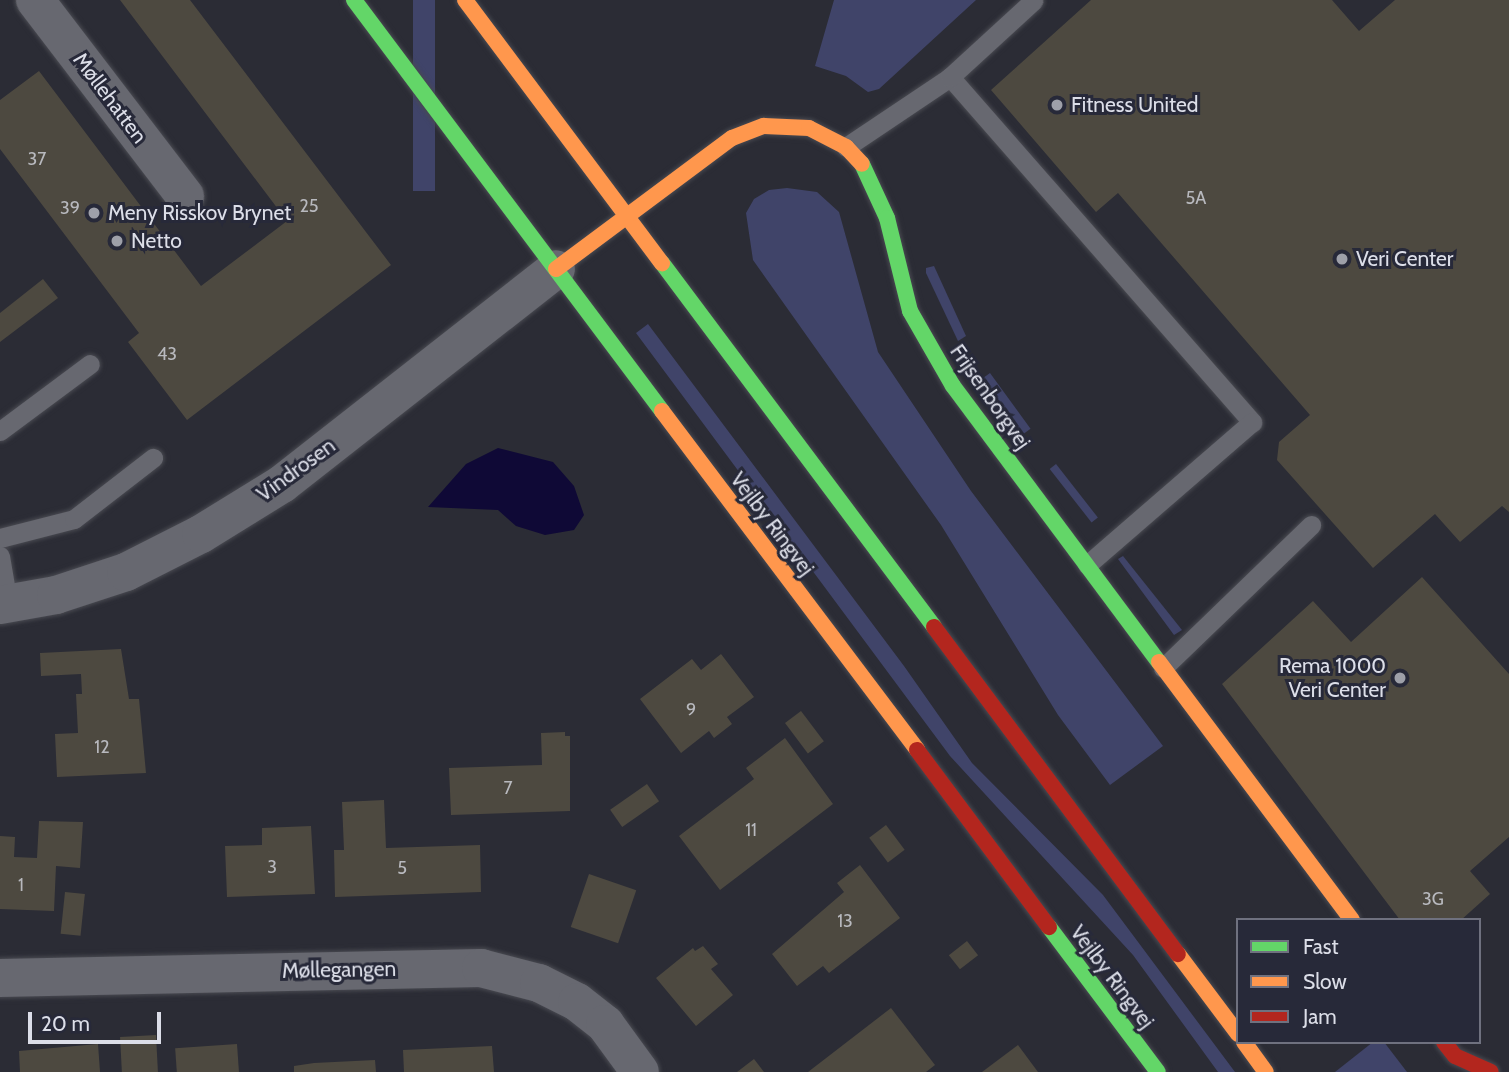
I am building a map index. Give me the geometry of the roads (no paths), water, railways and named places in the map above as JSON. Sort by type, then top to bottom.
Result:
[{"type":"main road","name":"Vejlby Ringvej","points":[[354,0],[1158,1072]]},
{"type":"main road","points":[[465,0],[1236,1031]]},
{"type":"main road","name":"Frijsenborgvej","points":[[556,269],[732,138],[764,125],[809,128],[846,147],[869,171],[887,218],[910,311],[953,386],[1350,918]]},
{"type":"main road","points":[[1245,1044],[1266,1072]]},
{"type":"main road","points":[[1446,1044],[1455,1056],[1491,1072]]},
{"type":"street","name":"Møllehatten","points":[[35,0],[185,196]]},
{"type":"street","name":"Vindrosen","points":[[4,604],[56,595],[126,572],[201,534],[282,484],[556,269]]},
{"type":"street","name":"Møllegangen","points":[[0,978],[481,968],[539,983],[577,1002],[605,1024],[640,1072]]},
{"type":"lane","points":[[846,147],[950,77],[1033,1]]},
{"type":"lane","points":[[950,77],[1252,422],[1087,565]]},
{"type":"lane","points":[[0,430],[90,363]]},
{"type":"lane","points":[[0,538],[74,519],[153,458]]},
{"type":"lane","points":[[1163,668],[1311,525]]},
{"type":"lane","points":[[0,556],[4,604]]},
{"type":"place","name":"Fitness United","points":[[1057,105]]},
{"type":"place","name":"Meny Risskov Brynet","points":[[94,213]]},
{"type":"place","name":"Netto","points":[[117,241]]},
{"type":"place","name":"Veri Center","points":[[1342,259]]},
{"type":"place","name":"Rema 1000 Veri Center","points":[[1400,678]]}]
